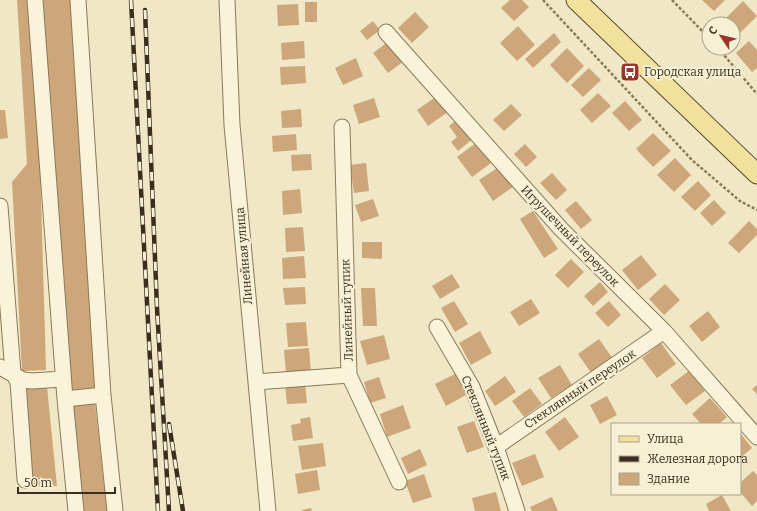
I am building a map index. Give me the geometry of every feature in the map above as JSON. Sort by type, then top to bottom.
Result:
[{"type":"main road","points":[[576,0],[757,174]]},
{"type":"street","points":[[35,0],[63,379],[76,511]]},
{"type":"street","points":[[78,0],[103,395],[114,511]]},
{"type":"street","name":"Линейная улица","points":[[227,0],[232,125],[268,511]]},
{"type":"street","name":"Игрушечный переулок","points":[[386,32],[561,229],[664,331],[757,437]]},
{"type":"street","name":"Линейный тупик","points":[[342,127],[349,375],[399,482]]},
{"type":"street","points":[[0,206],[6,370],[18,382],[25,480]]},
{"type":"street","name":"Стеклянный тупик","points":[[437,326],[472,387],[496,447],[517,511]]},
{"type":"street","name":"Стеклянный переулок","points":[[496,447],[664,331]]},
{"type":"street","points":[[6,370],[23,380],[32,381],[63,379]]},
{"type":"street","points":[[256,382],[349,375]]},
{"type":"street","points":[[65,399],[103,395]]},
{"type":"path","points":[[543,0],[692,160],[740,201],[757,210]]},
{"type":"path","points":[[672,0],[701,30]]},
{"type":"path","points":[[725,56],[757,94]]},
{"type":"building","points":[[17,0],[31,0],[40,163],[46,370],[22,371],[12,182],[27,164]]},
{"type":"building","points":[[42,0],[71,0],[98,389],[68,392]]},
{"type":"building","points":[[510,0],[522,0],[529,7],[514,21],[501,8]]},
{"type":"building","points":[[702,0],[725,0],[714,11]]},
{"type":"building","points":[[743,1],[757,16],[741,32],[741,16],[728,16]]},
{"type":"building","points":[[305,2],[317,2],[317,22],[305,22]]},
{"type":"building","points":[[298,4],[299,25],[278,26],[277,5]]},
{"type":"building","points":[[415,12],[429,27],[412,43],[398,28]]},
{"type":"building","points":[[373,21],[380,30],[367,40],[360,31]]},
{"type":"building","points":[[518,26],[535,45],[517,61],[500,43]]},
{"type":"building","points":[[554,33],[561,42],[533,68],[525,59]]},
{"type":"building","points":[[304,41],[305,58],[282,60],[281,43]]},
{"type":"building","points":[[389,41],[404,61],[388,73],[373,53]]},
{"type":"building","points":[[749,41],[757,50],[757,68],[752,72],[739,56],[741,56],[741,48]]},
{"type":"building","points":[[567,48],[584,66],[567,83],[550,65]]},
{"type":"building","points":[[356,58],[363,76],[343,85],[335,68]]},
{"type":"building","points":[[305,66],[306,83],[281,85],[280,67]]},
{"type":"building","points":[[589,68],[601,80],[583,97],[571,85]]},
{"type":"building","points":[[598,93],[611,106],[592,123],[580,110]]},
{"type":"building","points":[[437,96],[448,112],[428,126],[417,110]]},
{"type":"building","points":[[374,98],[380,117],[359,124],[353,105]]},
{"type":"building","points":[[625,101],[642,120],[629,131],[612,113]]},
{"type":"building","points":[[511,104],[522,115],[504,131],[493,120]]},
{"type":"building","points":[[301,109],[302,127],[282,128],[281,111]]},
{"type":"building","points":[[0,110],[5,110],[8,138],[0,139]]},
{"type":"building","points":[[458,119],[474,138],[458,151],[451,142],[457,137],[449,126]]},
{"type":"building","points":[[653,133],[671,151],[653,167],[636,149]]},
{"type":"building","points":[[296,134],[297,150],[273,152],[272,136]]},
{"type":"building","points":[[476,143],[491,163],[472,177],[457,157]]},
{"type":"building","points":[[525,144],[537,157],[526,167],[514,154]]},
{"type":"building","points":[[311,154],[312,170],[292,171],[291,155]]},
{"type":"building","points":[[675,158],[691,175],[674,192],[657,175]]},
{"type":"building","points":[[366,163],[369,191],[354,193],[350,165]]},
{"type":"building","points":[[499,167],[513,187],[493,201],[479,180]]},
{"type":"building","points":[[552,173],[567,190],[556,200],[540,183]]},
{"type":"building","points":[[698,181],[711,195],[695,211],[681,197]]},
{"type":"building","points":[[300,189],[302,213],[283,215],[282,191]]},
{"type":"building","points":[[373,199],[379,216],[361,222],[355,205]]},
{"type":"building","points":[[714,200],[726,213],[712,226],[700,213]]},
{"type":"building","points":[[576,201],[592,220],[581,229],[565,210]]},
{"type":"building","points":[[533,211],[558,249],[544,258],[520,219]]},
{"type":"building","points":[[749,221],[757,229],[757,235],[739,253],[728,243]]},
{"type":"building","points":[[303,227],[305,251],[286,252],[285,228]]},
{"type":"building","points":[[362,242],[382,242],[382,259],[362,258]]},
{"type":"building","points":[[641,255],[657,275],[638,290],[622,270]]},
{"type":"building","points":[[304,256],[306,278],[283,279],[282,258]]},
{"type":"building","points":[[571,259],[584,272],[568,288],[555,275]]},
{"type":"building","points":[[452,274],[460,287],[440,299],[432,286]]},
{"type":"building","points":[[600,282],[608,292],[593,306],[584,296]]},
{"type":"building","points":[[665,284],[680,300],[664,315],[649,299]]},
{"type":"building","points":[[305,287],[306,304],[285,305],[283,288]]},
{"type":"building","points":[[361,288],[375,288],[377,326],[363,326]]},
{"type":"building","points":[[531,299],[540,313],[519,326],[510,312]]},
{"type":"building","points":[[454,301],[468,324],[455,332],[441,308]]},
{"type":"building","points":[[609,301],[621,315],[608,327],[595,313]]},
{"type":"building","points":[[708,311],[720,327],[702,342],[689,326]]},
{"type":"building","points":[[306,322],[308,346],[288,347],[286,323]]},
{"type":"building","points":[[480,331],[492,353],[471,365],[459,343]]},
{"type":"building","points":[[384,335],[390,359],[367,365],[360,341]]},
{"type":"building","points":[[599,339],[613,359],[592,374],[578,354]]},
{"type":"building","points":[[661,343],[676,364],[657,378],[642,358]]},
{"type":"building","points":[[309,348],[311,372],[286,374],[284,350]]},
{"type":"building","points":[[560,365],[572,385],[551,398],[538,378]]},
{"type":"building","points":[[689,371],[705,391],[686,405],[670,385]]},
{"type":"building","points":[[455,374],[466,395],[446,406],[435,384]]},
{"type":"building","points":[[505,376],[516,392],[495,406],[485,391]]},
{"type":"building","points":[[379,377],[386,398],[370,403],[364,382]]},
{"type":"building","points":[[305,383],[307,403],[287,404],[285,385]]},
{"type":"building","points":[[757,385],[757,394],[752,389]]},
{"type":"building","points":[[47,387],[57,486],[31,487],[23,389]]},
{"type":"building","points":[[530,388],[542,404],[524,417],[512,401]]},
{"type":"building","points":[[607,396],[617,415],[600,424],[590,405]]},
{"type":"building","points":[[710,398],[727,417],[720,423],[700,423],[692,414]]},
{"type":"building","points":[[95,403],[107,511],[81,511],[69,406]]},
{"type":"building","points":[[403,405],[411,428],[387,437],[380,414]]},
{"type":"building","points":[[310,417],[313,438],[293,441],[291,425],[301,423],[300,419]]},
{"type":"building","points":[[565,417],[579,437],[559,451],[545,432]]},
{"type":"building","points":[[474,421],[484,447],[467,453],[457,427]]},
{"type":"building","points":[[741,434],[752,448],[741,457]]},
{"type":"building","points":[[323,443],[326,466],[302,470],[298,446]]},
{"type":"building","points":[[420,449],[427,465],[408,474],[401,458]]},
{"type":"building","points":[[535,454],[544,477],[522,486],[512,463]]},
{"type":"building","points":[[317,470],[320,490],[298,494],[295,474]]},
{"type":"building","points":[[753,471],[757,475],[757,501],[752,506],[741,493],[741,482]]},
{"type":"building","points":[[424,474],[432,497],[413,503],[405,481]]},
{"type":"building","points":[[496,492],[501,511],[475,511],[472,498]]},
{"type":"building","points":[[722,495],[731,511],[709,511],[706,504]]},
{"type":"building","points":[[552,497],[558,511],[532,511],[530,507]]},
{"type":"building","points":[[311,508],[312,511],[302,511],[302,510]]},
{"type":"railway","points":[[131,0],[158,511]]},
{"type":"railway","points":[[145,10],[157,308],[169,511]]},
{"type":"railway","points":[[169,424],[183,511]]},
{"type":"place","name":"Городская улица","points":[[630,72]]}]
